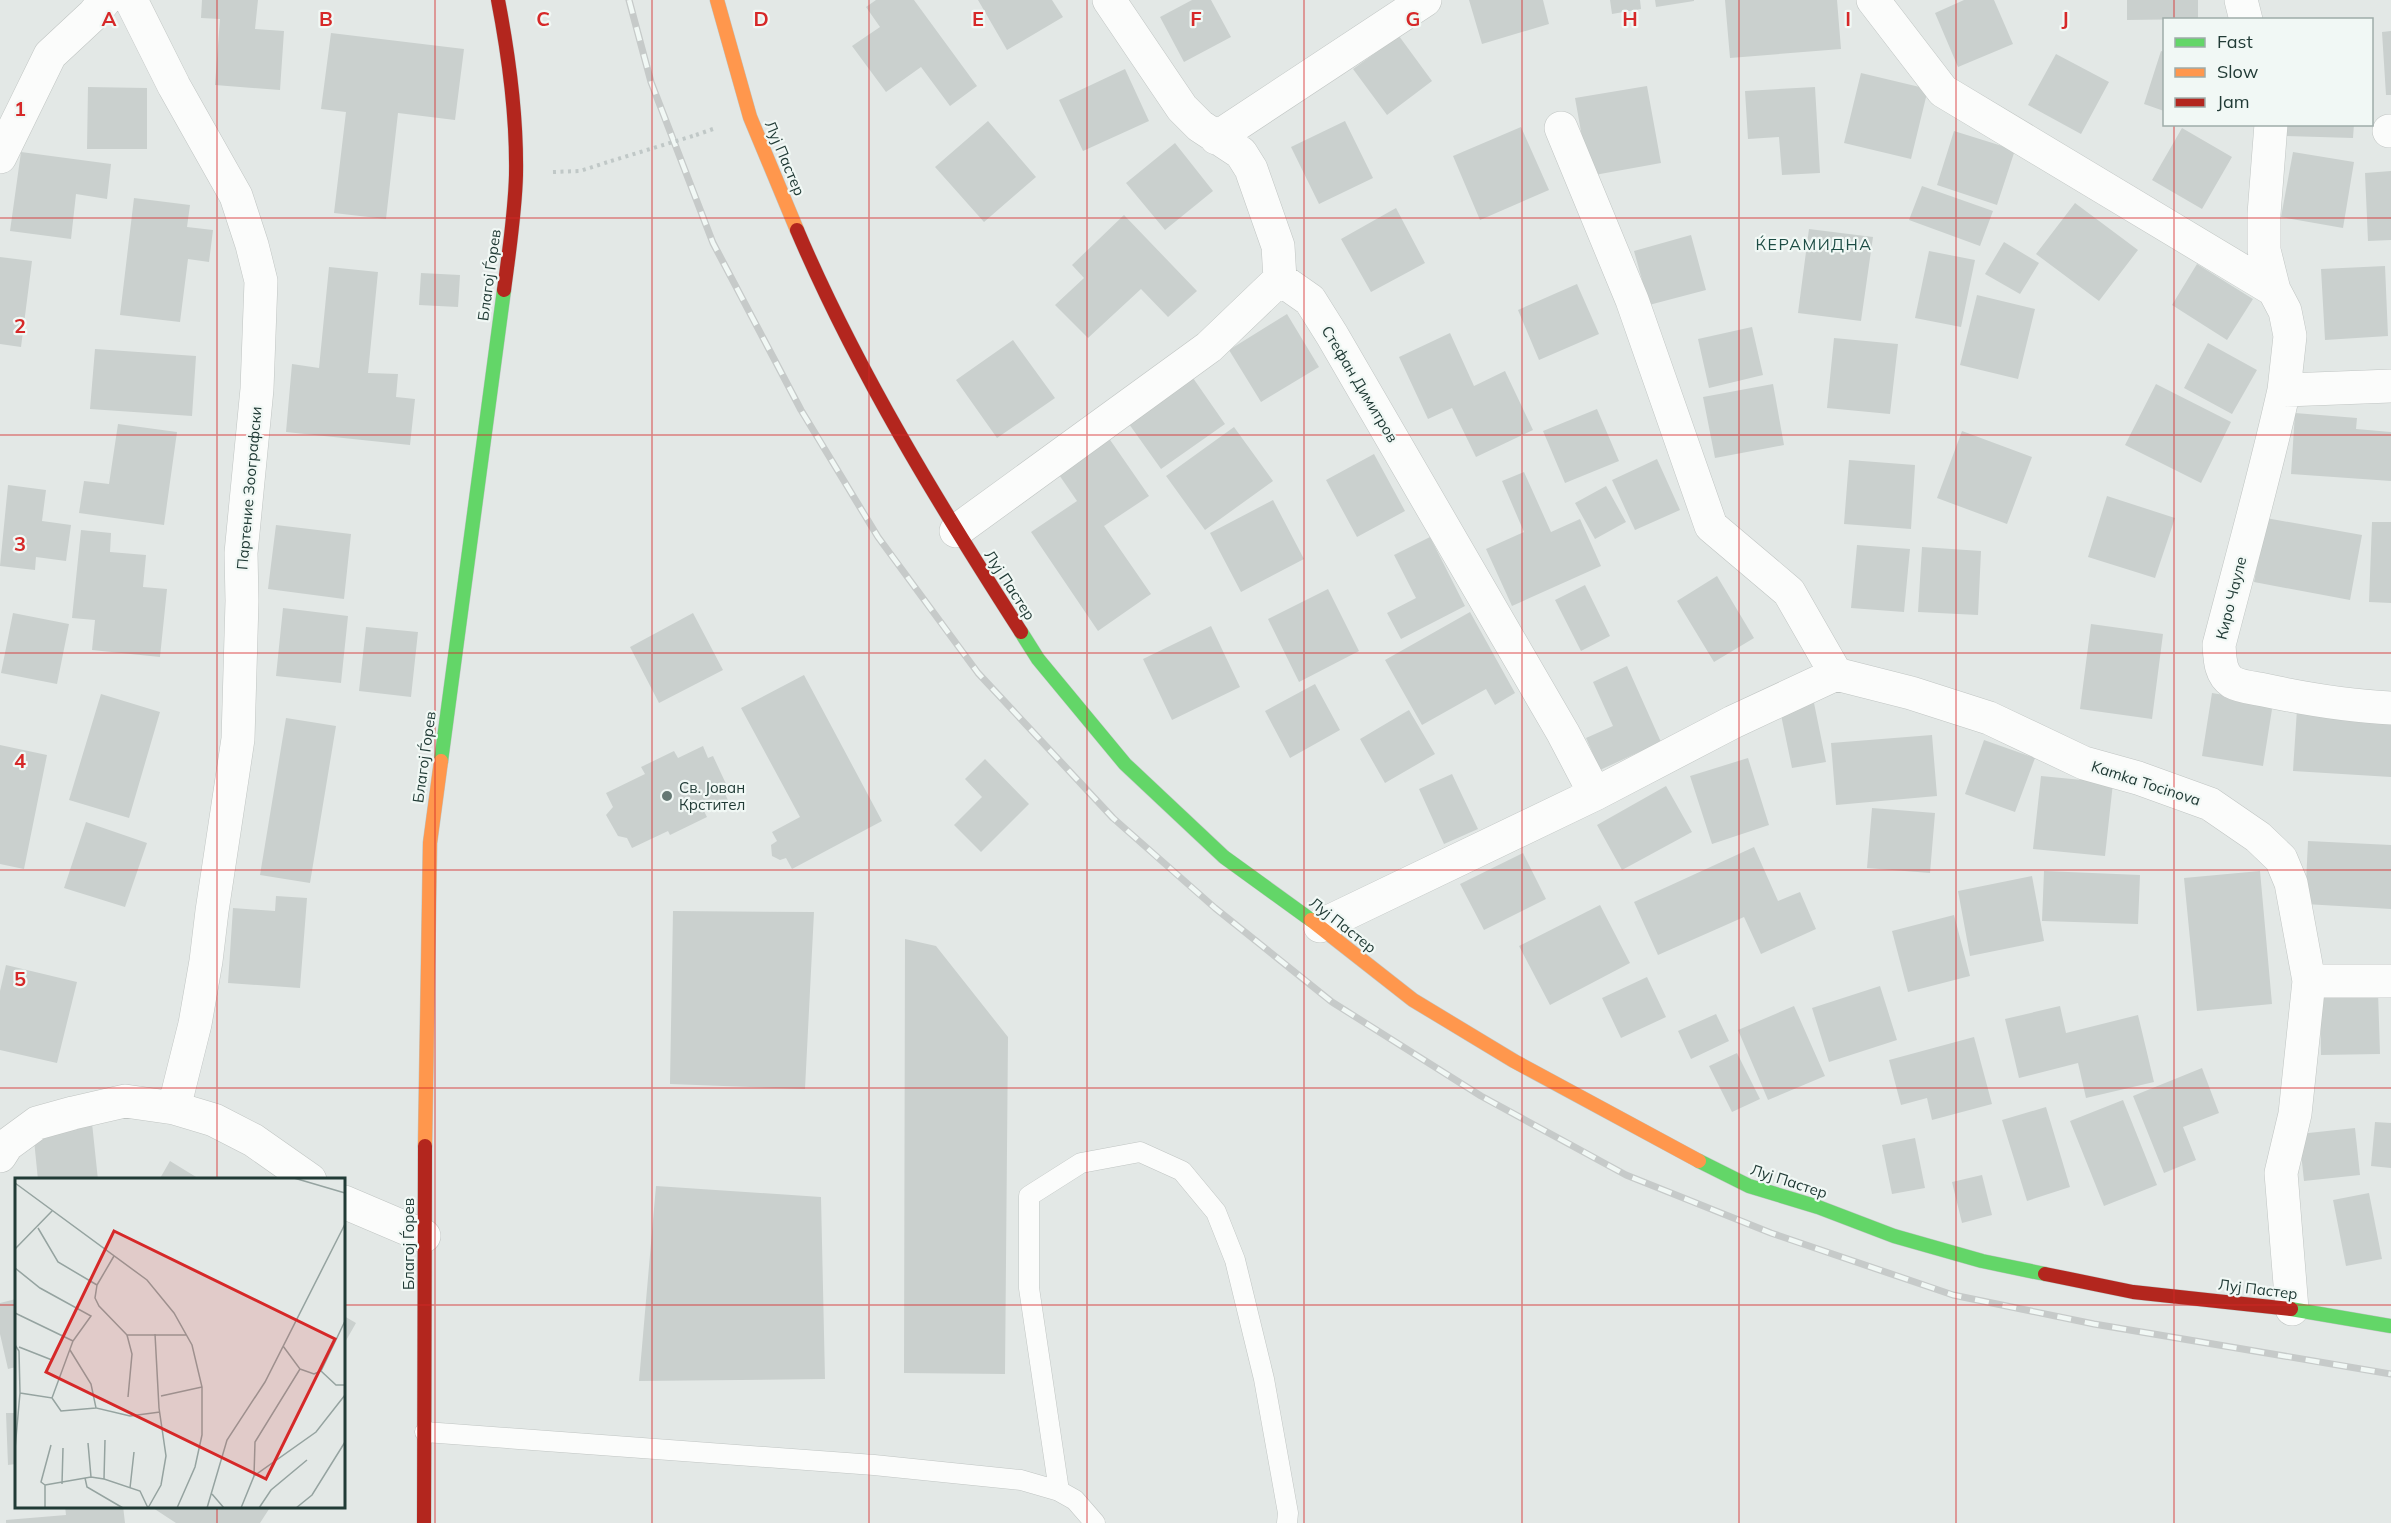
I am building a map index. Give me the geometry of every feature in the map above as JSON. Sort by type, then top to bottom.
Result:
[{"type":"street","points":[[0,157],[50,55],[94,14],[105,0]]},
{"type":"street","name":"Партение Зоографски","points":[[130,0],[174,86],[236,196],[261,282],[258,378],[241,553],[238,739],[206,961],[195,1024],[174,1108]]},
{"type":"street","name":"Благој Ѓорев","points":[[424,1523],[424,1236],[430,843],[513,228],[516,174],[510,64],[498,0]]},
{"type":"street","name":"Луј Пастер","points":[[717,0],[750,117],[805,248],[868,377],[956,531],[1038,659],[1125,764],[1224,857],[1320,926],[1413,1000],[1514,1061],[1680,1152],[1749,1186],[1818,1207],[1894,1236],[1982,1261],[2133,1292],[2292,1309],[2391,1326]]},
{"type":"street","points":[[956,531],[1209,347],[1280,279],[1278,246],[1251,169],[1240,153],[1215,138],[1182,108],[1108,0]]},
{"type":"street","points":[[1215,138],[1425,0]]},
{"type":"street","points":[[1873,0],[1943,91],[2274,290]]},
{"type":"street","points":[[2241,0],[2246,18]]},
{"type":"street","name":"Киро Чауле","points":[[2271,126],[2264,214],[2264,250],[2274,290],[2285,311],[2290,336],[2284,390],[2267,470],[2247,534],[2220,645],[2220,661],[2224,675],[2233,683],[2294,697],[2391,708]]},
{"type":"street","points":[[1320,926],[1594,794],[1733,722],[1836,674],[1789,592],[1711,526],[1632,300],[1561,128]]},
{"type":"street","name":"Стефан Димитров","points":[[1280,279],[1310,300],[1332,335],[1563,733],[1594,794]]},
{"type":"street","points":[[2284,390],[2391,386]]},
{"type":"street","name":"Kamka Tocinova","points":[[1836,674],[1911,693],[1989,718],[2084,763],[2138,778],[2210,804],[2258,837],[2281,859],[2291,883],[2310,981],[2295,1114],[2281,1173],[2292,1309]]},
{"type":"street","points":[[2310,981],[2391,981]]},
{"type":"street","points":[[0,1156],[7,1145],[37,1123],[125,1101],[174,1108],[214,1120],[253,1140],[309,1178]]},
{"type":"street","points":[[345,1202],[424,1236]]},
{"type":"lane","points":[[1059,1491],[1029,1288],[1029,1196],[1082,1163],[1140,1152],[1182,1171],[1216,1212],[1235,1260],[1264,1379],[1288,1514],[1287,1523]]},
{"type":"lane","points":[[425,1432],[885,1466],[1021,1480],[1059,1491],[1075,1500],[1095,1523]]},
{"type":"path","points":[[580,171],[696,135]]},
{"type":"building","points":[[202,0],[258,0],[255,29],[284,31],[280,90],[215,85],[220,19],[201,18]]},
{"type":"building","points":[[876,0],[914,0],[977,86],[950,106],[921,67],[886,92],[852,46],[880,27],[866,7]]},
{"type":"building","points":[[978,0],[1052,0],[1063,17],[1007,50]]},
{"type":"building","points":[[1192,0],[1211,0],[1231,37],[1184,62],[1160,17]]},
{"type":"building","points":[[1469,0],[1543,0],[1549,24],[1482,44]]},
{"type":"building","points":[[1610,0],[1640,0],[1641,9],[1612,14]]},
{"type":"building","points":[[1655,0],[1694,0],[1694,1],[1656,7]]},
{"type":"building","points":[[1725,0],[1837,0],[1841,49],[1730,58]]},
{"type":"building","points":[[1964,0],[1994,0],[2013,44],[1958,67],[1935,13]]},
{"type":"building","points":[[2127,0],[2198,0],[2198,18],[2127,20]]},
{"type":"building","points":[[2391,31],[2391,95],[2386,95],[2382,32]]},
{"type":"building","points":[[331,33],[464,49],[455,120],[398,113],[386,219],[334,213],[346,112],[321,109]]},
{"type":"building","points":[[1399,36],[1432,81],[1387,115],[1353,69]]},
{"type":"building","points":[[2161,51],[2163,52],[2163,111],[2144,104]]},
{"type":"building","points":[[2056,54],[2109,82],[2081,134],[2028,105]]},
{"type":"building","points":[[1125,69],[1149,121],[1083,151],[1059,100]]},
{"type":"building","points":[[1861,73],[1928,89],[1911,159],[1844,143]]},
{"type":"building","points":[[1647,86],[1661,163],[1589,176],[1575,98]]},
{"type":"building","points":[[88,87],[147,88],[147,149],[87,149]]},
{"type":"building","points":[[1815,87],[1820,173],[1782,175],[1779,137],[1748,139],[1745,91]]},
{"type":"building","points":[[988,121],[1036,177],[984,222],[935,167]]},
{"type":"building","points":[[1345,121],[1373,178],[1319,204],[1291,147]]},
{"type":"building","points":[[2285,126],[2354,126],[2353,138],[2285,136]]},
{"type":"building","points":[[1521,127],[1549,190],[1480,220],[1453,156]]},
{"type":"building","points":[[2182,128],[2232,157],[2202,209],[2152,180]]},
{"type":"building","points":[[1954,131],[2015,150],[1997,205],[1937,185]]},
{"type":"building","points":[[1175,143],[1213,191],[1165,230],[1126,183]]},
{"type":"building","points":[[21,152],[111,164],[107,199],[76,194],[71,239],[10,231]]},
{"type":"building","points":[[2293,152],[2354,162],[2343,228],[2281,217]]},
{"type":"building","points":[[2391,171],[2391,240],[2368,241],[2365,173]]},
{"type":"building","points":[[1922,186],[1993,211],[1980,246],[1909,220]]},
{"type":"building","points":[[134,198],[190,205],[187,227],[213,230],[209,262],[188,259],[180,322],[120,315]]},
{"type":"building","points":[[2075,203],[2138,250],[2099,301],[2036,254]]},
{"type":"building","points":[[1396,208],[1425,263],[1371,292],[1341,239]]},
{"type":"building","points":[[1124,215],[1197,291],[1168,317],[1141,289],[1088,338],[1055,305],[1084,278],[1072,265]]},
{"type":"building","points":[[1809,229],[1873,237],[1861,321],[1798,313]]},
{"type":"building","points":[[1691,235],[1706,290],[1649,305],[1634,251]]},
{"type":"building","points":[[2004,242],[2039,263],[2020,294],[1985,274]]},
{"type":"building","points":[[1929,251],[1975,260],[1961,327],[1915,318]]},
{"type":"building","points":[[0,257],[32,261],[21,347],[0,344]]},
{"type":"building","points":[[2197,264],[2253,299],[2227,340],[2172,305]]},
{"type":"building","points":[[2385,266],[2388,336],[2325,340],[2321,269]]},
{"type":"building","points":[[329,267],[378,272],[368,373],[398,374],[396,397],[415,399],[410,445],[286,432],[292,364],[319,368]]},
{"type":"building","points":[[421,273],[460,275],[458,307],[419,305]]},
{"type":"building","points":[[1577,284],[1599,334],[1539,360],[1518,310]]},
{"type":"building","points":[[1977,295],[2035,309],[2018,379],[1960,365]]},
{"type":"building","points":[[1287,314],[1319,367],[1261,402],[1229,350]]},
{"type":"building","points":[[1752,327],[1763,375],[1709,388],[1698,339]]},
{"type":"building","points":[[1450,333],[1474,386],[1505,371],[1533,430],[1476,457],[1452,408],[1428,419],[1399,357]]},
{"type":"building","points":[[1834,338],[1898,344],[1890,414],[1827,408]]},
{"type":"building","points":[[1013,340],[1055,398],[997,438],[956,380]]},
{"type":"building","points":[[2208,343],[2257,370],[2232,414],[2184,388]]},
{"type":"building","points":[[95,349],[196,356],[192,416],[90,409]]},
{"type":"building","points":[[1193,378],[1225,424],[1161,469],[1129,424]]},
{"type":"building","points":[[1773,384],[1784,445],[1715,458],[1703,397]]},
{"type":"building","points":[[2156,384],[2231,422],[2201,483],[2125,445]]},
{"type":"building","points":[[1597,409],[1619,461],[1565,483],[1543,431]]},
{"type":"building","points":[[2295,413],[2357,418],[2356,429],[2391,432],[2391,481],[2291,474]]},
{"type":"building","points":[[118,424],[177,432],[164,525],[79,513],[84,481],[109,484]]},
{"type":"building","points":[[1234,427],[1273,481],[1205,530],[1166,476]]},
{"type":"building","points":[[1962,431],[2032,457],[2007,524],[1937,498]]},
{"type":"building","points":[[1106,434],[1149,496],[1104,526],[1151,594],[1098,631],[1031,532],[1077,501],[1055,469]]},
{"type":"building","points":[[1374,454],[1405,511],[1357,537],[1326,480]]},
{"type":"building","points":[[1657,459],[1680,510],[1635,530],[1612,480]]},
{"type":"building","points":[[1849,460],[1915,465],[1911,529],[1844,524]]},
{"type":"building","points":[[1524,472],[1551,532],[1580,519],[1601,566],[1512,606],[1486,549],[1524,532],[1502,481]]},
{"type":"building","points":[[8,485],[46,490],[42,521],[71,525],[66,561],[36,557],[35,570],[0,566]]},
{"type":"building","points":[[1606,486],[1626,522],[1595,539],[1575,503]]},
{"type":"building","points":[[2107,496],[2175,518],[2155,578],[2088,557]]},
{"type":"building","points":[[1273,500],[1304,559],[1241,592],[1210,533]]},
{"type":"building","points":[[2266,518],[2362,535],[2350,600],[2254,582]]},
{"type":"building","points":[[2372,522],[2391,522],[2391,603],[2369,602]]},
{"type":"building","points":[[276,525],[351,534],[344,599],[268,589]]},
{"type":"building","points":[[81,530],[111,533],[110,552],[146,555],[143,587],[167,589],[160,657],[92,650],[95,620],[72,618]]},
{"type":"building","points":[[1430,537],[1465,606],[1401,639],[1387,613],[1416,598],[1394,555]]},
{"type":"building","points":[[1857,545],[1910,549],[1904,612],[1851,608]]},
{"type":"building","points":[[1922,547],[1981,551],[1978,615],[1918,612]]},
{"type":"building","points":[[1717,576],[1754,638],[1714,662],[1677,601]]},
{"type":"building","points":[[1585,585],[1610,636],[1581,651],[1555,600]]},
{"type":"building","points":[[1328,589],[1359,651],[1299,682],[1268,619]]},
{"type":"building","points":[[283,608],[348,616],[341,683],[276,676]]},
{"type":"building","points":[[1470,612],[1515,693],[1495,705],[1486,689],[1422,725],[1385,660]]},
{"type":"building","points":[[13,613],[69,624],[57,684],[1,673]]},
{"type":"building","points":[[693,613],[723,670],[659,703],[630,647]]},
{"type":"building","points":[[2091,624],[2163,634],[2152,719],[2080,709]]},
{"type":"building","points":[[1211,626],[1240,687],[1172,720],[1143,659]]},
{"type":"building","points":[[366,627],[418,632],[411,697],[359,691]]},
{"type":"building","points":[[1627,666],[1661,742],[1600,770],[1586,738],[1613,726],[1593,682]]},
{"type":"building","points":[[804,675],[882,821],[792,869],[786,858],[780,860],[772,856],[771,845],[777,841],[772,832],[800,817],[741,708]]},
{"type":"building","points":[[1315,684],[1340,730],[1290,758],[1265,711]]},
{"type":"building","points":[[2212,693],[2273,703],[2263,766],[2202,756]]},
{"type":"building","points":[[101,694],[160,712],[129,818],[69,800]]},
{"type":"building","points":[[1814,703],[1826,762],[1792,768],[1780,710]]},
{"type":"building","points":[[2297,709],[2391,715],[2391,777],[2293,771]]},
{"type":"building","points":[[1409,710],[1435,754],[1385,783],[1360,739]]},
{"type":"building","points":[[286,718],[336,726],[310,883],[260,875]]},
{"type":"building","points":[[1932,735],[1937,796],[1836,805],[1831,743]]},
{"type":"building","points":[[1984,740],[2035,758],[2015,812],[1965,794]]},
{"type":"building","points":[[0,745],[47,755],[24,869],[0,864]]},
{"type":"building","name":"Св. Јован Крстител","points":[[703,746],[708,758],[713,756],[727,786],[722,788],[728,800],[704,811],[707,817],[670,835],[668,831],[632,848],[627,838],[618,836],[606,815],[613,807],[606,793],[645,774],[641,767],[674,751],[678,758]]},
{"type":"building","points":[[1748,758],[1769,825],[1712,844],[1690,776]]},
{"type":"building","points":[[985,759],[1029,804],[981,852],[954,825],[982,797],[965,779]]},
{"type":"building","points":[[1452,774],[1478,829],[1444,844],[1419,789]]},
{"type":"building","points":[[2041,776],[2113,783],[2105,856],[2033,849]]},
{"type":"building","points":[[1666,786],[1692,832],[1622,870],[1597,825]]},
{"type":"building","points":[[1872,808],[1935,813],[1930,873],[1867,868]]},
{"type":"building","points":[[86,822],[147,843],[125,907],[64,888]]},
{"type":"building","points":[[2308,841],[2391,845],[2391,909],[2305,904]]},
{"type":"building","points":[[1754,847],[1778,901],[1800,892],[1816,929],[1761,954],[1744,917],[1658,955],[1634,902]]},
{"type":"building","points":[[1523,853],[1546,899],[1484,930],[1460,884]]},
{"type":"building","points":[[2044,871],[2140,875],[2138,924],[2042,921]]},
{"type":"building","points":[[2260,871],[2272,1004],[2197,1011],[2184,878]]},
{"type":"building","points":[[2032,876],[2044,941],[1970,956],[1958,891]]},
{"type":"building","points":[[276,896],[307,898],[300,988],[228,983],[233,908],[275,911]]},
{"type":"building","points":[[1600,905],[1630,963],[1550,1005],[1519,946]]},
{"type":"building","points":[[673,911],[814,912],[805,1089],[670,1084]]},
{"type":"building","points":[[1954,915],[1970,976],[1908,992],[1892,931]]},
{"type":"building","points":[[905,939],[936,946],[1008,1037],[1005,1374],[904,1373]]},
{"type":"building","points":[[6,965],[77,982],[57,1063],[0,1050],[0,991]]},
{"type":"building","points":[[1647,977],[1666,1017],[1621,1038],[1602,998]]},
{"type":"building","points":[[1880,986],[1897,1040],[1829,1062],[1812,1008]]},
{"type":"building","points":[[2378,991],[2380,1054],[2321,1055],[2320,992]]},
{"type":"building","points":[[1794,1006],[1825,1076],[1768,1100],[1738,1030]]},
{"type":"building","points":[[2060,1006],[2066,1033],[2138,1015],[2154,1082],[2086,1098],[2078,1063],[2019,1078],[2005,1019]]},
{"type":"building","points":[[1716,1014],[1729,1041],[1691,1059],[1678,1031]]},
{"type":"building","points":[[1974,1037],[1992,1104],[1932,1120],[1927,1098],[1901,1105],[1889,1060]]},
{"type":"building","points":[[1737,1053],[1760,1099],[1732,1112],[1709,1066]]},
{"type":"building","points":[[2202,1068],[2219,1113],[2183,1127],[2196,1160],[2164,1173],[2133,1096]]},
{"type":"building","points":[[2123,1100],[2157,1185],[2104,1206],[2070,1121]]},
{"type":"building","points":[[2046,1107],[2070,1187],[2027,1201],[2002,1120]]},
{"type":"building","points":[[2375,1122],[2391,1123],[2391,1168],[2371,1166]]},
{"type":"building","points":[[92,1123],[98,1178],[38,1178],[33,1130]]},
{"type":"building","points":[[2355,1128],[2360,1175],[2304,1181],[2299,1134]]},
{"type":"building","points":[[1915,1138],[1925,1188],[1892,1194],[1882,1145]]},
{"type":"building","points":[[170,1161],[198,1178],[160,1178]]},
{"type":"building","points":[[1982,1175],[1992,1215],[1962,1223],[1952,1182]]},
{"type":"building","points":[[656,1186],[821,1197],[825,1379],[639,1381]]},
{"type":"building","points":[[2369,1193],[2382,1259],[2346,1266],[2333,1200]]},
{"type":"building","points":[[15,1299],[15,1367],[8,1369],[0,1334],[0,1303]]},
{"type":"building","points":[[345,1317],[356,1323],[345,1342]]},
{"type":"building","points":[[6,1413],[15,1413],[15,1464],[8,1465]]},
{"type":"building","points":[[65,1508],[123,1508],[125,1523],[6,1523],[6,1520],[66,1515]]},
{"type":"building","points":[[153,1508],[270,1508],[260,1523],[176,1523]]},
{"type":"railway","points":[[629,0],[651,82],[713,243],[801,410],[878,537],[978,673],[1113,818],[1215,908],[1332,1002],[1481,1096],[1626,1175],[1771,1233],[1953,1295],[2094,1324],[2391,1374]]},
{"type":"traffic: fast","points":[[441,761],[504,290]]},
{"type":"traffic: fast","points":[[1021,632],[1038,659],[1125,764],[1224,857],[1311,920]]},
{"type":"traffic: fast","points":[[1699,1161],[1749,1186],[1818,1207],[1894,1236],[1982,1261],[2045,1274]]},
{"type":"traffic: fast","points":[[2291,1309],[2391,1326]]},
{"type":"traffic: slow","points":[[717,0],[750,117],[797,230]]},
{"type":"traffic: slow","points":[[425,1146],[430,843],[441,761]]},
{"type":"traffic: slow","points":[[1311,920],[1413,1000],[1514,1061],[1699,1161]]},
{"type":"traffic: jam","points":[[498,0],[512,87],[516,153],[512,232],[504,290]]},
{"type":"traffic: jam","points":[[797,230],[820,282],[900,436],[959,535],[1021,632]]},
{"type":"traffic: jam","points":[[424,1523],[425,1146]]},
{"type":"traffic: jam","points":[[2045,1274],[2133,1292],[2291,1309]]},
{"type":"place","name":"Св. Јован Крстител","points":[[667,796]]},
{"type":"district","name":"ЌЕРАМИДНА","points":[[1814,244]]}]
